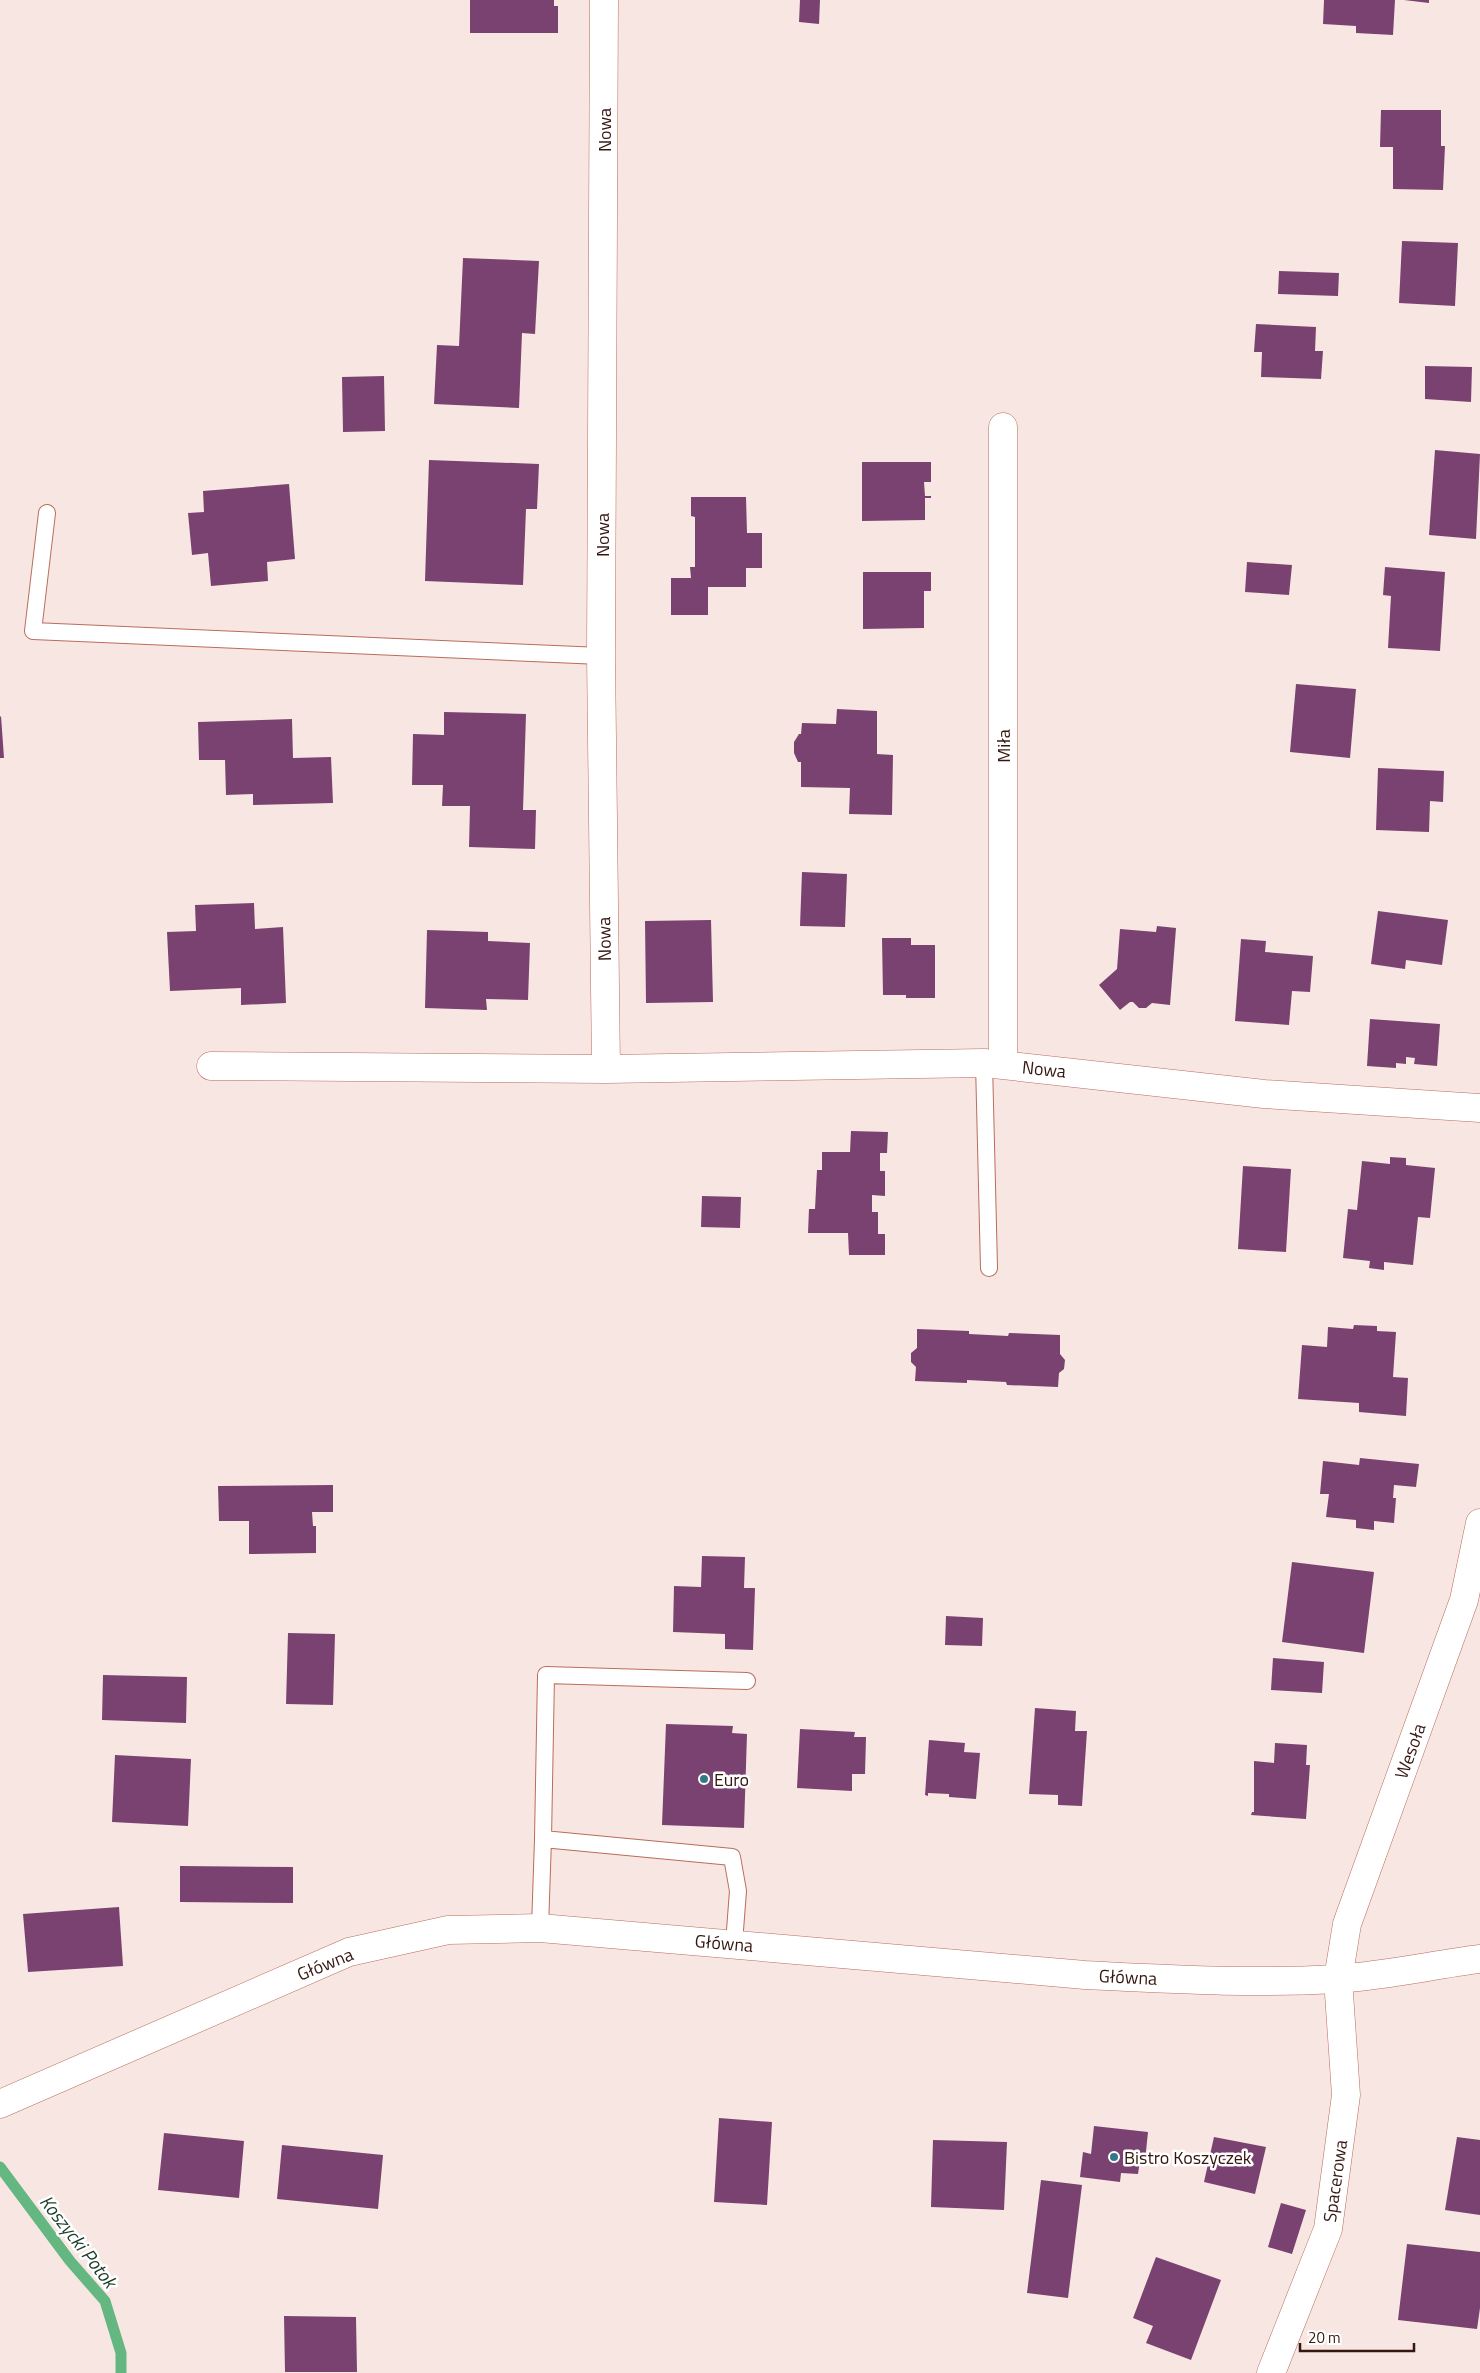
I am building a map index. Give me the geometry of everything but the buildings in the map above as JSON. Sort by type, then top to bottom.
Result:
[{"type":"street","name":"Nowa","points":[[604,0],[601,656],[606,1069]]},
{"type":"street","name":"Miła","points":[[993,1064],[1003,427]]},
{"type":"street","name":"Nowa","points":[[211,1066],[606,1069],[993,1064],[1264,1094],[1480,1108]]},
{"type":"street","name":"Wesoła","points":[[1338,1979],[1347,1924],[1464,1600],[1480,1523]]},
{"type":"street","name":"Główna","points":[[0,2104],[349,1952],[448,1930],[540,1928],[734,1943],[1085,1975],[1253,1981],[1338,1979],[1480,1959]]},
{"type":"street","name":"Spacerowa","points":[[1271,2373],[1328,2229],[1346,2095],[1338,1979]]},
{"type":"lane","points":[[47,513],[33,631],[601,656]]},
{"type":"lane","points":[[989,1268],[993,1064]]},
{"type":"lane","points":[[540,1928],[546,1675],[747,1681]]},
{"type":"lane","points":[[543,1838],[732,1857],[738,1891],[734,1943]]},
{"type":"waterway","name":"Koszycki Potok","points":[[0,2167],[70,2261],[105,2301],[121,2353],[121,2373]]},
{"type":"place","name":"Euro","points":[[704,1779]]},
{"type":"place","name":"Bistro Koszyczek","points":[[1114,2157]]}]
